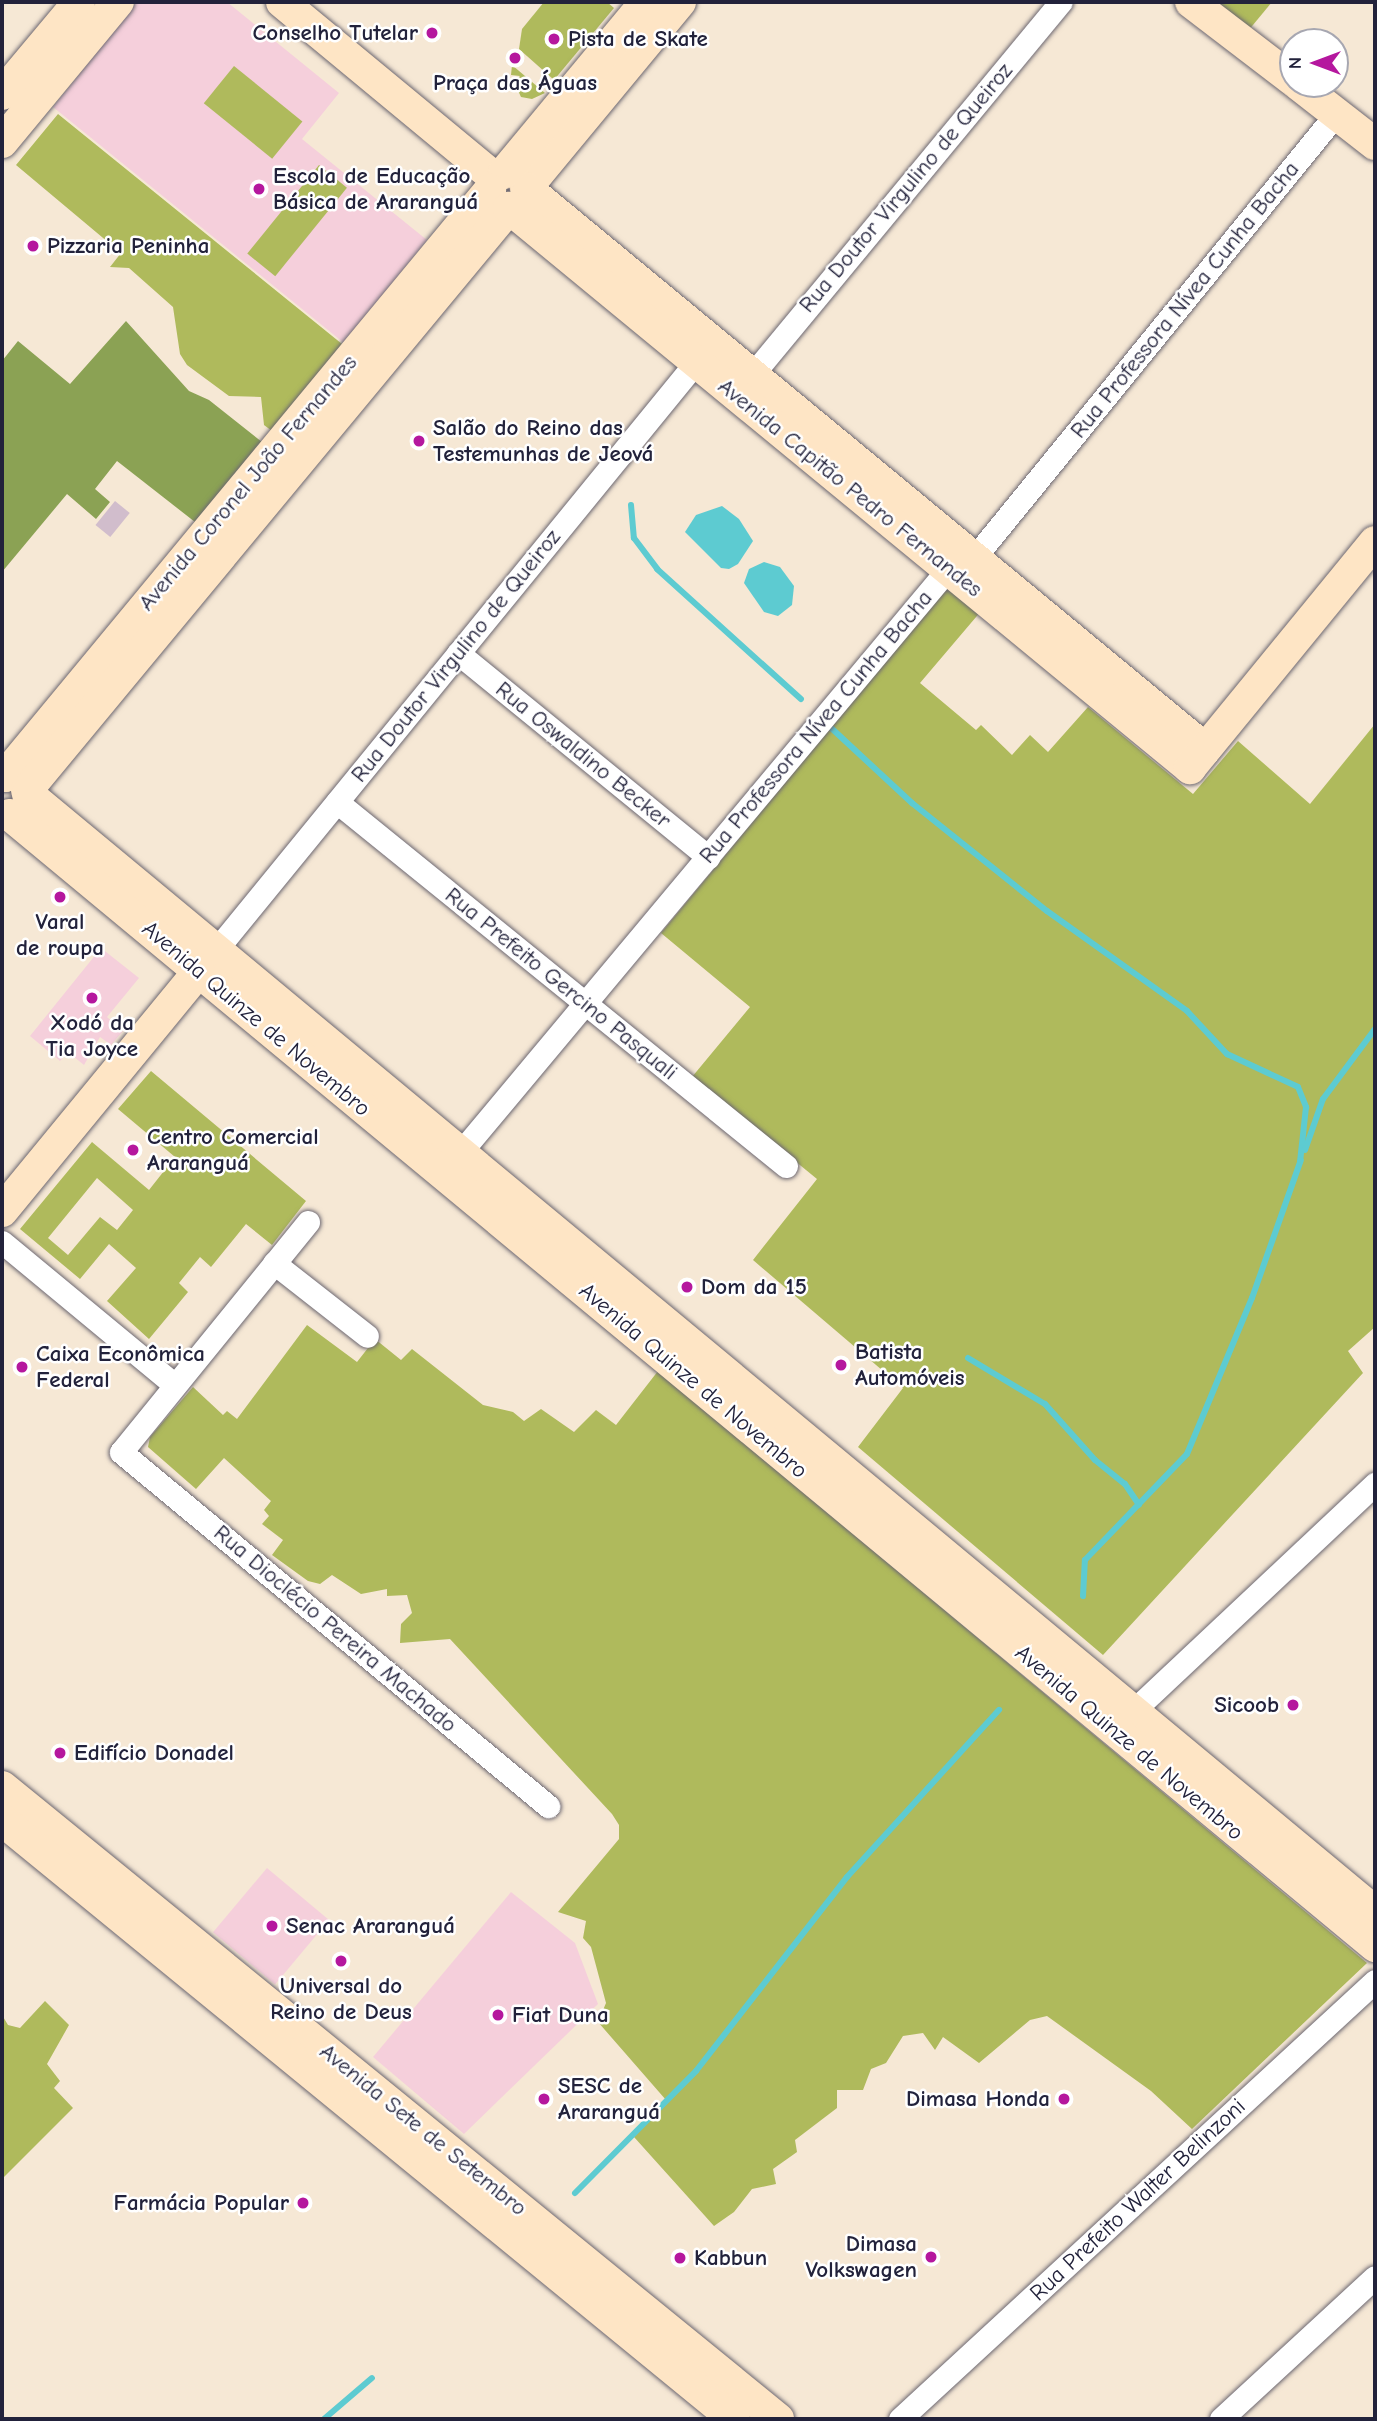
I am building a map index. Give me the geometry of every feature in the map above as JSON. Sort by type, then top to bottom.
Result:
[{"type":"street","points":[[2,94],[79,2]]},
{"type":"street","points":[[2,142],[118,2]]},
{"type":"street","name":"Avenida Capitão Pedro Fernandes","points":[[282,2],[505,187],[752,375],[961,564]]},
{"type":"street","name":"Avenida Coronel João Fernandes","points":[[9,797],[505,187],[646,2]]},
{"type":"street","name":"Avenida Coronel João Fernandes","points":[[505,187],[680,2]]},
{"type":"street","name":"Rua Doutor Virgulino de Queiroz","points":[[752,375],[1061,2]]},
{"type":"street","points":[[1191,2],[1279,69]]},
{"type":"street","points":[[1316,98],[1375,144]]},
{"type":"street","name":"Rua Professora Nívea Cunha Bacha","points":[[460,1153],[708,857],[961,564],[1336,114]]},
{"type":"street","name":"Avenida Capitão Pedro Fernandes","points":[[505,187],[696,362],[961,564],[1197,758],[1375,542]]},
{"type":"street","name":"Rua Doutor Virgulino de Queiroz","points":[[2,1211],[696,362]]},
{"type":"street","name":"Rua Oswaldino Becker","points":[[458,653],[708,857]]},
{"type":"street","name":"Avenida Quinze de Novembro","points":[[9,797],[1375,1946]]},
{"type":"street","name":"Rua Prefeito Gercino Pasquali","points":[[337,802],[786,1166]]},
{"type":"street","name":"Avenida Quinze de Novembro","points":[[207,961],[460,1153],[1375,1912]]},
{"type":"street","points":[[2,1242],[175,1385],[307,1222]]},
{"type":"street","points":[[274,1263],[367,1336]]},
{"type":"street","name":"Rua Dioclécio Pereira Machado","points":[[175,1385],[121,1452],[548,1806]]},
{"type":"street","points":[[1133,1711],[1375,1483]]},
{"type":"street","name":"Avenida Sete de Setembro","points":[[2,1787],[778,2419]]},
{"type":"street","name":"Avenida Sete de Setembro","points":[[2,1820],[734,2419]]},
{"type":"street","name":"Rua Prefeito Walter Belinzoni","points":[[900,2419],[1375,1981]]},
{"type":"street","points":[[1221,2419],[1375,2277]]},
{"type":"shaded area","name":"Escola de Educação Básica de Araranguá","points":[[137,2],[227,2],[339,93],[302,139],[427,240],[344,343],[53,107]]},
{"type":"shaded area","points":[[115,501],[130,513],[110,537],[95,525]]},
{"type":"shaded area","name":"Xodó da Tia Joyce","points":[[101,948],[139,978],[107,1017],[123,1031],[111,1045],[100,1037],[84,1065],[68,1052],[60,1061],[30,1036]]},
{"type":"shaded area","name":"Senac Araranguá","points":[[267,1868],[329,1920],[275,1984],[213,1932]]},
{"type":"shaded area","name":"Fiat Duna","points":[[511,1892],[575,1943],[598,2004],[464,2134],[373,2057]]},
{"type":"green space","name":"Pista de Skate","points":[[544,2],[607,2],[614,8],[554,80],[519,49],[522,29]]},
{"type":"green space","points":[[1211,2],[1272,2],[1248,31]]},
{"type":"green space","points":[[512,65],[545,93],[532,99],[521,97],[514,82],[520,76],[511,75]]},
{"type":"green space","points":[[234,66],[302,121],[272,159],[204,103]]},
{"type":"green space","points":[[58,114],[342,344],[272,431],[264,425],[261,397],[229,396],[187,365],[180,354],[173,307],[129,268],[110,267],[121,253],[16,165]]},
{"type":"green space","points":[[319,165],[347,188],[275,276],[247,254]]},
{"type":"green space","points":[[126,321],[189,391],[209,400],[262,442],[195,522],[117,461],[95,489],[110,502],[96,519],[67,494],[2,572],[2,361],[18,341],[70,384]]},
{"type":"green space","points":[[950,583],[982,610],[920,683],[976,730],[981,725],[1012,755],[1030,735],[1048,752],[1088,707],[1193,794],[1238,741],[1310,804],[1375,724],[1375,1327],[1348,1351],[1363,1373],[1103,1655],[858,1447],[903,1388],[753,1260],[817,1179],[692,1077],[750,1007],[661,933]]},
{"type":"green space","points":[[151,1071],[306,1201],[272,1245],[246,1224],[211,1267],[200,1257],[179,1283],[188,1292],[149,1339],[107,1301],[136,1268],[109,1244],[80,1279],[20,1229],[92,1142],[149,1190],[175,1157],[118,1109]],"holes":[[[97,1178],[133,1210],[117,1230],[100,1217],[68,1255],[48,1238]]]},
{"type":"green space","points":[[307,1325],[357,1362],[375,1339],[401,1360],[412,1349],[483,1405],[513,1412],[524,1421],[541,1409],[574,1432],[596,1410],[616,1425],[658,1371],[1367,1963],[1192,2129],[1151,2091],[1047,2016],[1030,2020],[979,2063],[943,2037],[935,2050],[923,2033],[903,2036],[886,2063],[871,2069],[863,2090],[837,2090],[837,2108],[795,2140],[797,2152],[773,2169],[776,2184],[752,2189],[734,2212],[714,2226],[634,2137],[666,2100],[598,2022],[606,2003],[591,1947],[583,1938],[586,1921],[558,1912],[619,1839],[619,1825],[612,1814],[450,1639],[400,1643],[401,1624],[412,1613],[407,1595],[387,1596],[387,1589],[361,1594],[332,1575],[320,1584],[308,1581],[272,1555],[283,1540],[262,1524],[269,1516],[264,1510],[271,1501],[224,1458],[196,1489],[148,1447],[150,1437],[193,1387],[223,1415],[227,1411],[237,1419]]},
{"type":"green space","points":[[45,2001],[69,2025],[47,2064],[60,2081],[54,2088],[73,2108],[2,2179],[2,2015],[8,2025],[20,2028]]},
{"type":"water","points":[[722,506],[739,519],[753,541],[738,564],[729,569],[721,568],[685,532],[696,515]]},
{"type":"water","points":[[764,562],[780,567],[794,586],[792,605],[778,616],[764,612],[744,583],[749,569]]},
{"type":"waterway","points":[[631,505],[634,538],[657,569],[801,699]]},
{"type":"waterway","points":[[828,725],[912,803],[1047,911],[1187,1011],[1227,1054],[1298,1087],[1306,1107],[1300,1162]]},
{"type":"waterway","points":[[1305,1150],[1323,1099],[1375,1029]]},
{"type":"waterway","points":[[1083,1596],[1085,1560],[1187,1454],[1252,1298],[1301,1160]]},
{"type":"waterway","points":[[968,1358],[1045,1404],[1095,1460],[1125,1484],[1139,1505]]},
{"type":"waterway","points":[[575,2193],[696,2071],[847,1877],[999,1710]]},
{"type":"waterway","points":[[324,2419],[372,2378]]},
{"type":"place","name":"Conselho Tutelar","points":[[432,33]]},
{"type":"place","name":"Pista de Skate","points":[[554,39]]},
{"type":"place","name":"Praça das Águas","points":[[515,58]]},
{"type":"place","name":"Escola de Educação Básica de Araranguá","points":[[259,189]]},
{"type":"place","name":"Pizzaria Peninha","points":[[33,246]]},
{"type":"place","name":"Salão do Reino das Testemunhas de Jeová","points":[[419,441]]},
{"type":"place","name":"Varal de roupa","points":[[60,897]]},
{"type":"place","name":"Xodó da Tia Joyce","points":[[92,998]]},
{"type":"place","name":"Centro Comercial Araranguá","points":[[133,1150]]},
{"type":"place","name":"Dom da 15","points":[[687,1287]]},
{"type":"place","name":"Batista Automóveis","points":[[841,1365]]},
{"type":"place","name":"Caixa Econômica Federal","points":[[22,1367]]},
{"type":"place","name":"Sicoob","points":[[1293,1705]]},
{"type":"place","name":"Edifício Donadel","points":[[60,1753]]},
{"type":"place","name":"Senac Araranguá","points":[[272,1926]]},
{"type":"place","name":"Universal do Reino de Deus","points":[[341,1961]]},
{"type":"place","name":"Fiat Duna","points":[[498,2015]]},
{"type":"place","name":"SESC de Araranguá","points":[[544,2099]]},
{"type":"place","name":"Dimasa Honda","points":[[1064,2099]]},
{"type":"place","name":"Farmácia Popular","points":[[303,2203]]},
{"type":"place","name":"Dimasa Volkswagen","points":[[931,2257]]},
{"type":"place","name":"Kabbun","points":[[680,2258]]}]
